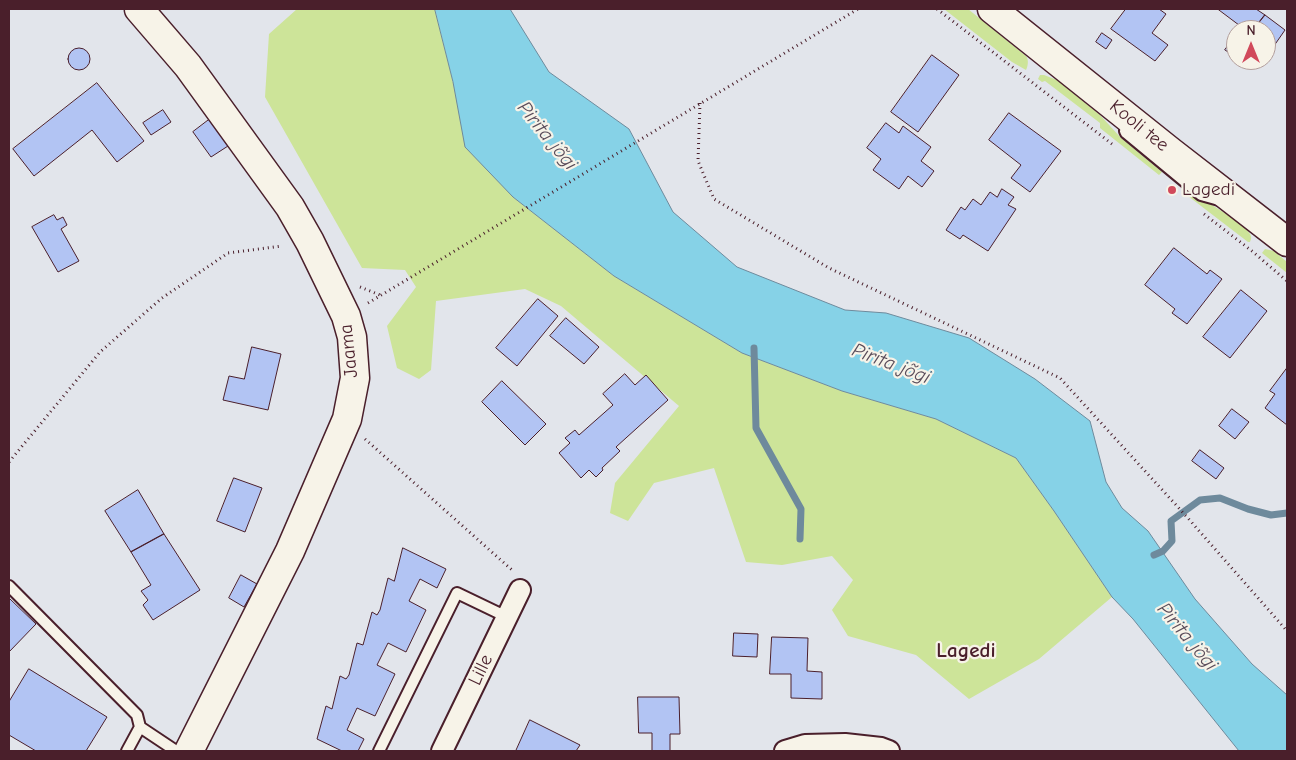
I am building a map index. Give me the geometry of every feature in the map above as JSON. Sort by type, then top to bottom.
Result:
[{"type":"street","name":"Jaama","points":[[139,9],[194,74],[290,207],[310,242],[346,316],[352,337],[355,378],[346,419],[290,551],[189,751]]},
{"type":"street","name":"Kooli tee","points":[[1011,20],[1115,107],[1287,242]]},
{"type":"street","name":"Lille","points":[[442,751],[520,590]]},
{"type":"street","points":[[786,751],[805,745],[845,744],[881,748],[889,751]]},
{"type":"lane","points":[[9,586],[138,715],[140,727],[127,751]]},
{"type":"lane","points":[[379,751],[457,593],[507,617]]},
{"type":"lane","points":[[140,727],[176,751]]},
{"type":"path","points":[[346,316],[858,9]]},
{"type":"path","points":[[700,104],[698,161],[714,199],[829,268],[1060,378],[1187,517],[1287,631]]},
{"type":"path","points":[[9,462],[100,352],[162,298],[228,253],[310,242]]},
{"type":"path","points":[[361,436],[516,574],[520,590]]},
{"type":"green space","points":[[297,9],[435,9],[453,82],[513,197],[614,276],[742,353],[842,391],[936,419],[1016,458],[1112,597],[1039,659],[969,699],[916,655],[848,636],[832,610],[853,580],[832,556],[782,565],[746,562],[714,468],[654,483],[628,521],[610,513],[615,483],[679,406],[561,306],[525,289],[436,301],[431,370],[419,379],[397,368],[387,326],[416,287],[405,270],[362,268],[265,97],[269,34]]},
{"type":"green space","points":[[944,9],[968,9],[1026,56],[1028,63],[1026,70],[1012,62]]},
{"type":"green space","points":[[1040,75],[1057,80],[1100,115],[1121,138],[1162,172],[1159,175],[1100,128],[1100,123],[1045,81],[1042,82],[1038,79]]},
{"type":"green space","points":[[1191,193],[1240,224],[1250,234],[1250,242],[1188,196]]},
{"type":"green space","points":[[1265,249],[1274,251],[1287,262],[1287,273],[1262,253]]},
{"type":"water","name":"Pirita jõgi","points":[[435,9],[510,9],[549,72],[629,129],[673,212],[737,267],[845,310],[886,313],[969,338],[1035,379],[1090,421],[1106,482],[1122,508],[1148,531],[1195,599],[1252,664],[1287,695],[1287,751],[1239,751],[1133,619],[1112,597],[1016,458],[936,419],[842,391],[742,353],[614,276],[513,197],[465,147],[453,82]]},
{"type":"building","points":[[1126,9],[1159,9],[1166,14],[1152,33],[1168,45],[1155,61],[1111,29]]},
{"type":"building","points":[[1218,9],[1256,9],[1265,15],[1261,20],[1233,20]]},
{"type":"building","points":[[1265,15],[1272,20],[1261,20]]},
{"type":"building","points":[[1276,23],[1285,30],[1276,43]]},
{"type":"building","points":[[1102,33],[1112,40],[1106,49],[1096,42]]},
{"type":"building","points":[[79,48],[87,51],[90,59],[87,67],[79,70],[71,67],[68,59],[71,51]]},
{"type":"building","points":[[932,55],[959,75],[918,132],[891,112]]},
{"type":"building","points":[[97,83],[144,141],[117,162],[92,130],[34,176],[13,149]]},
{"type":"building","points":[[163,110],[171,122],[151,135],[143,123]]},
{"type":"building","points":[[1009,113],[1061,151],[1030,192],[1011,178],[1021,165],[989,140]]},
{"type":"building","points":[[210,119],[228,146],[211,157],[193,132]]},
{"type":"building","points":[[886,123],[899,133],[903,126],[931,147],[921,161],[934,171],[922,187],[908,176],[899,189],[873,170],[881,159],[867,148]]},
{"type":"building","points":[[1002,189],[1014,197],[1008,205],[1016,209],[988,251],[963,235],[960,239],[946,230],[961,207],[965,210],[973,199],[981,205],[990,192],[997,197]]},
{"type":"building","points":[[54,215],[57,220],[63,217],[67,225],[61,229],[79,261],[58,272],[32,227]]},
{"type":"building","points":[[1174,248],[1207,274],[1210,270],[1222,279],[1187,324],[1172,313],[1175,309],[1145,285]]},
{"type":"building","points":[[1241,290],[1267,311],[1230,358],[1203,337]]},
{"type":"building","points":[[538,299],[558,316],[517,366],[496,348]]},
{"type":"building","points":[[566,318],[599,347],[584,364],[550,336]]},
{"type":"building","points":[[252,347],[281,354],[268,410],[223,400],[229,376],[244,379]]},
{"type":"building","points":[[1287,368],[1287,425],[1265,408],[1275,394],[1270,391]]},
{"type":"building","points":[[625,374],[635,385],[646,375],[668,400],[616,447],[620,451],[602,468],[603,470],[596,477],[589,470],[581,478],[559,453],[570,443],[565,438],[575,430],[579,435],[613,405],[603,394]]},
{"type":"building","points":[[502,381],[546,424],[525,445],[482,402]]},
{"type":"building","points":[[1232,409],[1249,422],[1235,439],[1219,426]]},
{"type":"building","points":[[1200,450],[1224,468],[1216,479],[1192,461]]},
{"type":"building","points":[[234,478],[262,488],[245,532],[217,521]]},
{"type":"building","points":[[138,490],[164,534],[131,552],[105,511]]},
{"type":"building","points":[[164,534],[200,590],[153,620],[143,605],[148,600],[141,591],[151,585],[131,552]]},
{"type":"building","points":[[403,548],[446,569],[437,588],[420,579],[409,601],[426,610],[406,652],[388,643],[377,665],[395,674],[375,716],[357,708],[347,730],[364,739],[358,751],[342,751],[317,739],[326,706],[332,709],[340,676],[346,679],[349,675],[357,643],[363,645],[372,612],[377,615],[380,610],[388,578],[394,581]]},
{"type":"building","points":[[241,575],[257,584],[244,607],[229,598]]},
{"type":"building","points":[[9,598],[36,624],[9,652]]},
{"type":"building","points":[[734,633],[758,634],[757,657],[733,656]]},
{"type":"building","points":[[772,637],[808,638],[807,671],[822,672],[822,699],[791,698],[791,674],[770,674]]},
{"type":"building","points":[[29,669],[107,717],[86,751],[36,751],[9,735],[9,702]]},
{"type":"building","points":[[638,697],[679,697],[680,734],[670,734],[670,751],[652,751],[652,733],[639,733]]},
{"type":"building","points":[[530,720],[580,745],[576,751],[516,751]]},
{"type":"waterway","points":[[754,348],[756,428],[801,509],[800,539]]},
{"type":"waterway","points":[[1154,555],[1163,551],[1172,541],[1171,521],[1200,500],[1220,498],[1248,509],[1271,515],[1287,513]]},
{"type":"place","name":"Lagedi","points":[[1172,190]]},
{"type":"district","name":"Lagedi","points":[[966,651]]}]
